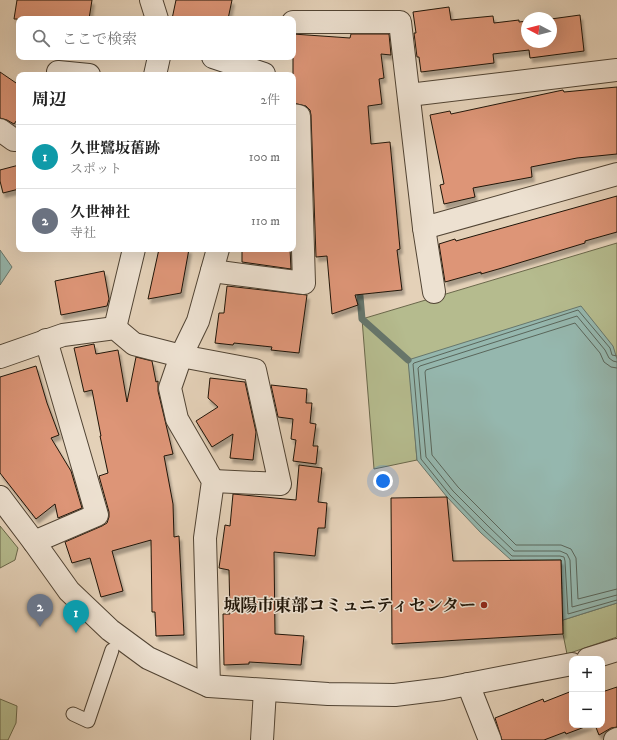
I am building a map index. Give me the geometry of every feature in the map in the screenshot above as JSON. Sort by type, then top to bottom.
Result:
[{"type":"street","points":[[151,0],[156,16]]},
{"type":"street","points":[[296,22],[400,22],[424,228],[434,292]]},
{"type":"street","points":[[156,72],[158,60]]},
{"type":"street","points":[[226,60],[265,69]]},
{"type":"street","points":[[409,95],[617,70]]},
{"type":"street","points":[[212,272],[304,283],[299,116],[296,116]]},
{"type":"street","points":[[0,130],[16,140]]},
{"type":"street","points":[[424,228],[617,174]]},
{"type":"street","points":[[115,328],[133,252]]},
{"type":"street","points":[[209,686],[205,538],[213,482],[177,419],[170,388],[181,356],[198,321],[217,252]]},
{"type":"street","points":[[0,357],[46,340],[115,328],[134,344],[181,356],[255,370],[280,484],[213,482]]},
{"type":"street","points":[[34,542],[97,516],[46,340]]},
{"type":"street","points":[[0,497],[69,591],[110,630],[148,658],[209,686],[328,694],[395,695],[468,684],[569,665]]},
{"type":"street","points":[[598,656],[617,650]]},
{"type":"street","points":[[468,684],[490,740]]},
{"type":"street","points":[[262,740],[265,690]]},
{"type":"lane","points":[[73,714],[88,721],[112,650]]},
{"type":"green space","points":[[617,243],[617,359],[409,360],[417,460],[374,469],[362,319]]},
{"type":"green space","points":[[0,526],[18,548],[15,560],[0,568]]},
{"type":"green space","points":[[617,603],[617,637],[567,654],[563,634],[563,620]]},
{"type":"green space","points":[[0,699],[17,706],[16,723],[8,740],[0,740]]},
{"type":"water","points":[[0,250],[12,267],[0,285]]},
{"type":"water","points":[[581,306],[613,346],[617,359],[617,603],[563,620],[561,560],[511,560],[481,533],[447,497],[417,460],[408,360]]},
{"type":"building","points":[[17,0],[92,0],[89,16],[16,16],[16,19],[14,19]]},
{"type":"building","points":[[176,0],[232,0],[229,16],[173,16]]},
{"type":"building","points":[[449,7],[451,20],[493,16],[494,23],[519,20],[519,22],[521,22],[521,48],[557,48],[557,18],[580,15],[584,51],[530,58],[529,50],[493,54],[494,63],[421,72],[419,57],[417,57],[413,12]]},
{"type":"building","points":[[296,34],[350,38],[351,34],[389,34],[391,55],[381,54],[384,78],[379,79],[382,104],[368,106],[371,144],[390,142],[400,249],[397,250],[402,290],[355,295],[358,305],[332,314],[327,256],[316,257],[311,115],[310,110],[306,106],[296,104],[296,72],[293,72],[293,60],[296,60]]},
{"type":"building","points":[[0,72],[16,83],[16,121],[14,124],[0,118]]},
{"type":"building","points":[[617,87],[617,154],[577,158],[531,167],[532,177],[473,188],[475,197],[444,204],[440,185],[444,184],[430,115],[450,111],[451,114],[563,90],[564,92]]},
{"type":"building","points":[[16,166],[16,190],[3,193],[0,181],[0,170]]},
{"type":"building","points":[[617,196],[617,232],[502,268],[445,282],[439,244],[455,239],[456,241]]},
{"type":"building","points":[[158,252],[188,252],[181,293],[148,299]]},
{"type":"building","points":[[242,252],[290,252],[291,269],[242,262]]},
{"type":"building","points":[[104,271],[109,299],[107,306],[61,315],[55,281]]},
{"type":"building","points":[[227,286],[307,295],[299,353],[271,350],[272,347],[234,343],[233,345],[215,343],[219,313],[224,313]]},
{"type":"building","points":[[94,344],[96,354],[118,350],[127,402],[136,357],[152,361],[156,382],[158,381],[158,391],[173,454],[164,456],[173,504],[174,537],[179,536],[184,635],[156,636],[155,612],[152,612],[151,540],[112,551],[123,591],[101,597],[90,558],[72,563],[65,542],[102,526],[107,523],[109,517],[99,476],[108,473],[92,390],[84,392],[74,348]]},
{"type":"building","points":[[36,366],[47,403],[59,435],[51,438],[71,471],[82,508],[58,518],[55,504],[36,519],[0,473],[0,377]]},
{"type":"building","points":[[210,378],[245,382],[256,432],[253,460],[230,458],[233,434],[212,447],[196,421],[218,407],[208,398]]},
{"type":"building","points":[[271,385],[307,389],[306,403],[312,403],[310,423],[316,424],[313,446],[318,446],[316,464],[293,461],[296,440],[291,439],[293,419],[278,417]]},
{"type":"building","points":[[299,465],[322,468],[318,502],[327,503],[325,528],[318,528],[315,556],[274,552],[275,634],[304,636],[301,665],[249,662],[249,664],[224,665],[223,614],[230,614],[229,570],[219,568],[225,525],[230,526],[233,494],[296,500]]},
{"type":"building","points":[[447,497],[453,561],[561,560],[563,634],[392,644],[391,498]]},
{"type":"building","points":[[617,687],[617,727],[611,728],[599,735],[596,728],[605,728],[605,691]]},
{"type":"building","points":[[569,692],[569,728],[582,728],[566,734],[565,732],[544,740],[502,740],[495,718],[543,699],[544,702]]},
{"type":"waterway","points":[[359,285],[362,319],[408,360]]},
{"type":"place","name":"城陽市東部コミュニティセンター","points":[[484,605]]},
{"type":"place","name":"久世神社","points":[[40,627]]},
{"type":"place","name":"久世鷺坂𦾔跡","points":[[76,633]]}]
